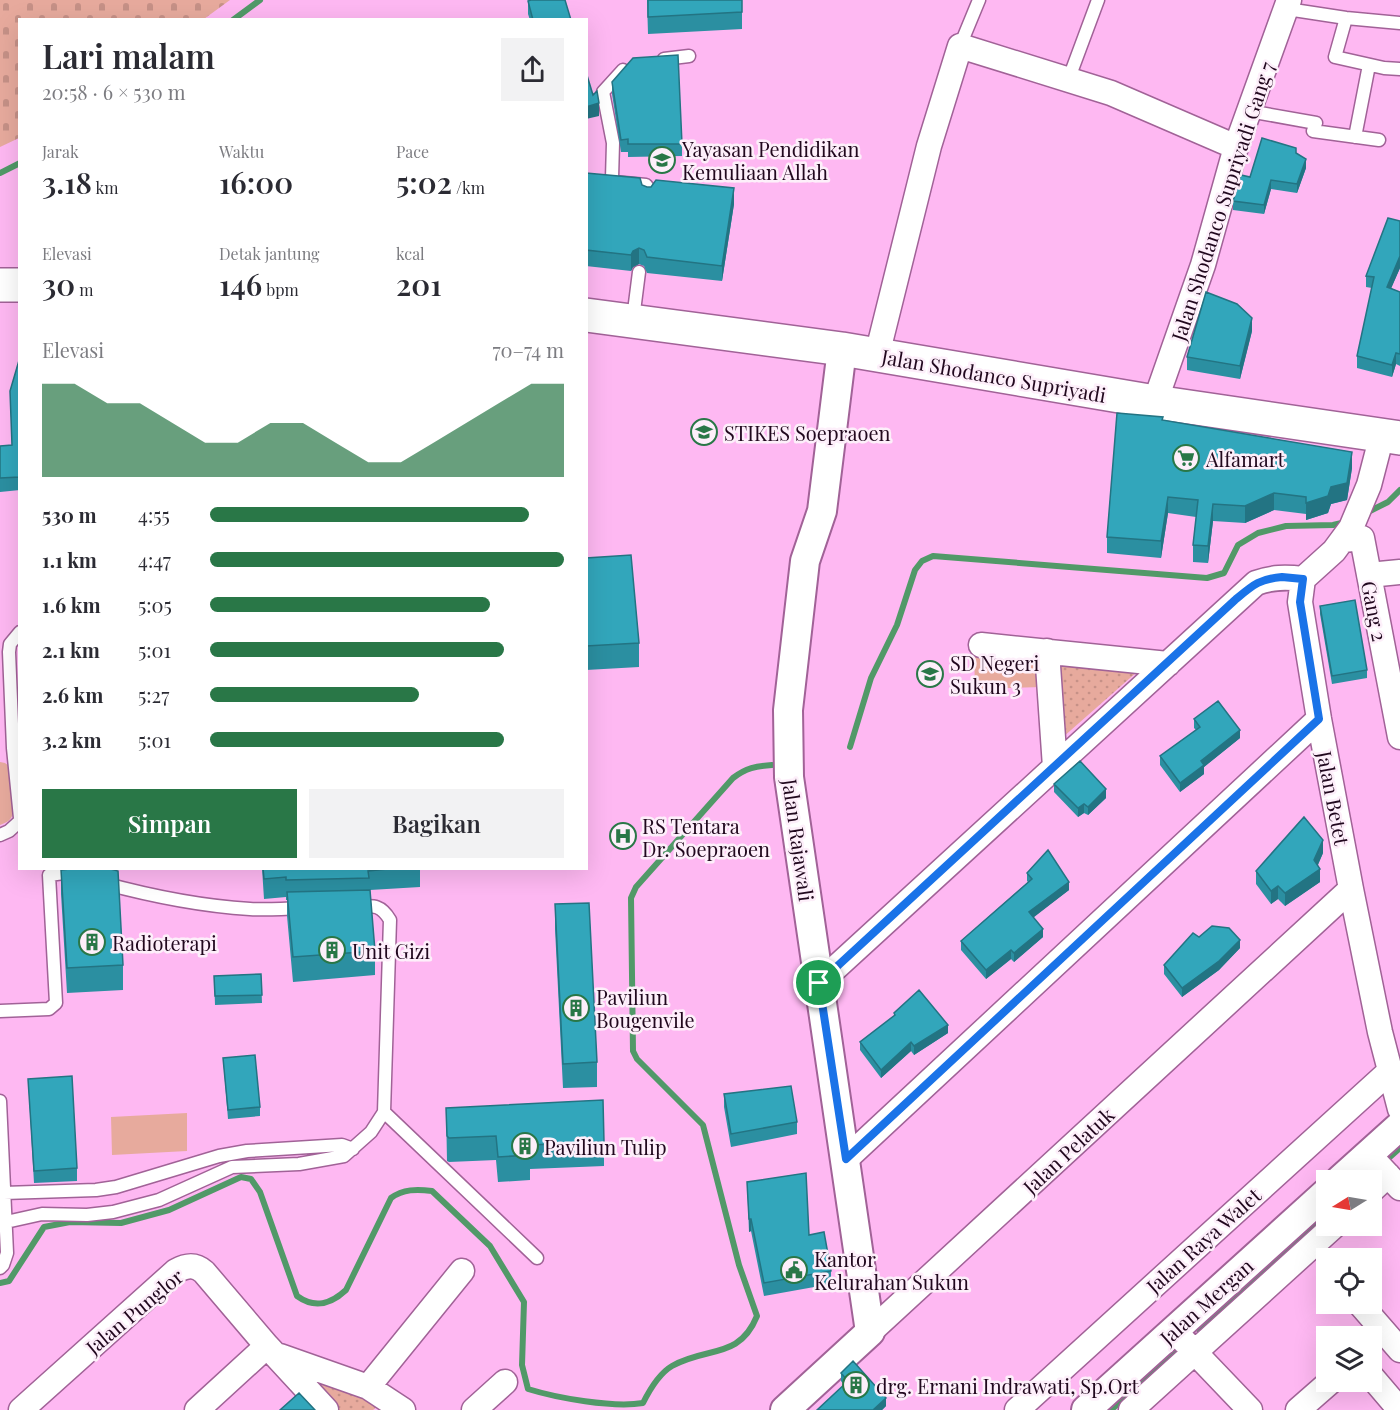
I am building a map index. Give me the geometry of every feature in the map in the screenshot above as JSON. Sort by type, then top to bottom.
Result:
[{"type":"main road","points":[[0,285],[18,285]]},
{"type":"main road","name":"Jalan Shodanco Supriyadi","points":[[588,315],[842,349],[1155,402],[1391,437]]},
{"type":"street","name":"Jalan Shodanco Supriyadi Gang 7","points":[[1155,402],[1203,266],[1236,147],[1288,5]]},
{"type":"street","points":[[877,355],[929,146],[960,46],[1112,93],[1236,147]]},
{"type":"street","name":"Jalan Rajawali","points":[[842,349],[822,511],[805,561],[788,710],[789,777],[870,1332]]},
{"type":"street","points":[[819,983],[1256,583],[1282,577],[1303,579],[1347,534],[1391,437]]},
{"type":"street","name":"Gang 2","points":[[1347,534],[1362,538],[1400,737]]},
{"type":"street","points":[[1368,575],[1400,572]]},
{"type":"street","name":"Jalan Betet","points":[[1303,579],[1300,602],[1319,719],[1352,889],[1400,1109]]},
{"type":"street","points":[[981,645],[1168,664]]},
{"type":"street","points":[[1047,651],[1055,767]]},
{"type":"street","points":[[846,1159],[1319,719]]},
{"type":"street","name":"Jalan Pelatuk","points":[[785,1410],[1352,889]]},
{"type":"street","name":"Jalan Raya Walet","points":[[1017,1410],[1390,1071]]},
{"type":"street","points":[[1382,1171],[1400,1126]]},
{"type":"street","name":"Jalan Mergan","points":[[1086,1410],[1316,1202]]},
{"type":"street","points":[[1131,1410],[1323,1236]]},
{"type":"street","name":"Jalan Punglor","points":[[21,1410],[183,1267],[198,1267],[204,1272],[272,1350]]},
{"type":"street","points":[[368,1386],[462,1271]]},
{"type":"street","points":[[1366,1314],[1385,1343]]},
{"type":"street","points":[[1174,1330],[1250,1410]]},
{"type":"street","points":[[272,1350],[368,1386],[392,1407]]},
{"type":"street","points":[[197,1410],[272,1350]]},
{"type":"street","points":[[272,1350],[327,1410]]},
{"type":"street","points":[[474,1410],[504,1382]]},
{"type":"street","points":[[1382,1389],[1400,1410]]},
{"type":"street","points":[[1298,1410],[1319,1392]]},
{"type":"lane","points":[[960,46],[979,0]]},
{"type":"lane","points":[[1069,78],[1098,0]]},
{"type":"lane","points":[[1288,5],[1346,18],[1400,23]]},
{"type":"lane","points":[[1346,18],[1335,57],[1384,68],[1400,69]]},
{"type":"lane","points":[[649,60],[689,56]]},
{"type":"lane","points":[[629,63],[603,92],[613,143],[612,177],[614,182],[646,185],[649,189],[648,195]]},
{"type":"lane","points":[[1355,137],[1369,65]]},
{"type":"lane","points":[[1249,111],[1316,123],[1313,131],[1380,140]]},
{"type":"lane","points":[[633,320],[639,272]]},
{"type":"lane","points":[[18,634],[10,644],[9,652],[13,748],[18,799]]},
{"type":"lane","points":[[0,747],[13,748]]},
{"type":"lane","points":[[0,835],[9,831],[18,821]]},
{"type":"lane","points":[[0,1011],[50,1009],[56,1004],[47,872],[64,873],[196,904],[252,909],[318,908]]},
{"type":"lane","points":[[6,1222],[42,1214],[87,1215],[113,1212],[159,1200],[232,1167],[299,1164],[335,1159],[353,1149],[371,1132],[384,1112],[391,931],[390,920],[385,911],[377,906],[342,907]]},
{"type":"lane","points":[[0,1101],[8,1253],[0,1268]]},
{"type":"lane","points":[[384,1112],[537,1258]]},
{"type":"lane","points":[[4,1193],[96,1190],[116,1187],[219,1156],[247,1151],[342,1145],[353,1149]]},
{"type":"green space","points":[[0,0],[230,0],[205,18],[18,18],[18,138],[0,147]]},
{"type":"green space","points":[[974,651],[1035,659],[1042,687],[975,689]]},
{"type":"green space","points":[[1059,660],[1138,671],[1062,738]]},
{"type":"green space","points":[[0,762],[9,766],[13,813],[10,820],[0,825]]},
{"type":"green space","points":[[187,1113],[187,1151],[112,1155],[111,1117]]},
{"type":"green space","points":[[311,1379],[373,1400],[377,1407],[373,1410],[336,1410]]},
{"type":"building","points":[[565,0],[570,18],[532,18],[528,1]]},
{"type":"building","points":[[648,0],[742,0],[742,12],[648,17]]},
{"type":"building","points":[[678,55],[682,144],[628,144],[628,139],[621,140],[612,82],[633,58]]},
{"type":"building","points":[[588,79],[593,95],[597,91],[599,103],[588,106]]},
{"type":"building","points":[[1262,138],[1296,148],[1296,153],[1306,159],[1297,184],[1271,180],[1264,205],[1233,201],[1241,175],[1250,177]]},
{"type":"building","points":[[588,173],[640,178],[642,185],[647,187],[651,187],[656,180],[734,188],[722,266],[647,257],[644,250],[639,248],[631,255],[588,250]]},
{"type":"building","points":[[1388,218],[1400,221],[1400,256],[1387,287],[1400,292],[1400,354],[1396,353],[1392,365],[1357,356],[1374,277],[1366,276]]},
{"type":"building","points":[[1206,292],[1237,304],[1252,318],[1240,366],[1187,357]]},
{"type":"building","points":[[18,364],[18,477],[0,478],[0,446],[12,445],[10,391]]},
{"type":"building","points":[[1117,413],[1163,417],[1162,420],[1352,452],[1347,483],[1331,487],[1328,496],[1306,503],[1306,497],[1274,493],[1245,506],[1213,504],[1208,546],[1193,545],[1198,500],[1168,497],[1161,541],[1107,537]]},
{"type":"building","points":[[631,555],[639,643],[588,646],[588,558]]},
{"type":"building","points":[[1355,600],[1367,670],[1332,676],[1320,606]]},
{"type":"building","points":[[1218,701],[1240,730],[1201,761],[1204,765],[1180,783],[1160,756],[1200,727],[1194,719]]},
{"type":"building","points":[[1080,761],[1106,789],[1088,807],[1084,804],[1078,808],[1054,784]]},
{"type":"building","points":[[1304,817],[1323,840],[1314,860],[1320,869],[1285,893],[1278,886],[1271,891],[1256,871]]},
{"type":"building","points":[[1048,850],[1069,882],[1029,912],[1043,929],[1014,953],[1011,950],[986,970],[961,941],[1032,879],[1027,873]]},
{"type":"building","name":"Radioterapi","points":[[61,870],[118,871],[123,965],[67,968]]},
{"type":"building","points":[[263,870],[378,870],[368,871],[369,878],[264,879]]},
{"type":"building","points":[[370,890],[375,951],[293,957],[287,892]]},
{"type":"building","name":"Paviliun Bougenvile","points":[[589,903],[597,1062],[563,1064],[555,904]]},
{"type":"building","points":[[1212,926],[1229,928],[1240,940],[1219,961],[1182,988],[1164,965],[1193,933],[1199,937]]},
{"type":"building","points":[[261,974],[262,995],[215,996],[214,976]]},
{"type":"building","points":[[919,990],[948,1025],[914,1046],[911,1042],[881,1070],[860,1042],[895,1015],[894,1013]]},
{"type":"building","points":[[255,1055],[260,1107],[228,1110],[223,1058]]},
{"type":"building","points":[[72,1076],[77,1168],[34,1171],[28,1079]]},
{"type":"building","points":[[791,1086],[797,1122],[731,1134],[724,1094]]},
{"type":"building","points":[[603,1100],[604,1142],[529,1145],[530,1155],[498,1157],[496,1136],[449,1138],[447,1136],[446,1108]]},
{"type":"building","points":[[806,1173],[809,1235],[824,1232],[831,1271],[764,1283],[751,1219],[749,1219],[747,1182]]},
{"type":"building","name":"drg. Ernani Indrawati, Sp.Ort","points":[[853,1361],[886,1398],[873,1410],[817,1410],[848,1381],[841,1373]]},
{"type":"building","points":[[299,1393],[315,1410],[280,1410]]},
{"type":"waterway","points":[[236,18],[260,0]]},
{"type":"waterway","points":[[0,173],[18,164]]},
{"type":"waterway","points":[[1366,513],[1388,502],[1400,490]]},
{"type":"waterway","points":[[850,747],[871,678],[897,625],[915,570],[922,561],[933,556],[1207,578],[1224,573],[1238,545],[1258,533],[1286,526],[1333,525],[1346,522]]},
{"type":"waterway","points":[[0,1283],[9,1281],[44,1227],[70,1222],[121,1223],[169,1210],[241,1177],[251,1179],[260,1192],[297,1296],[310,1303],[323,1303],[335,1299],[346,1290],[391,1198],[405,1191],[426,1190],[432,1191],[490,1246],[524,1302],[522,1365],[528,1389],[585,1401],[616,1404],[643,1403],[659,1378],[672,1366],[721,1350],[741,1340],[750,1330],[757,1316],[739,1265],[703,1125],[637,1059],[633,1051],[631,898],[636,887],[733,778],[751,768],[772,765]]},
{"type":"waterway","points":[[1382,1164],[1400,1148]]},
{"type":"waterway","points":[[1200,1331],[1316,1224]]},
{"type":"waterway","points":[[1111,1410],[1178,1350]]},
{"type":"place","name":"Yayasan Pendidikan Kemuliaan Allah","points":[[662,160]]},
{"type":"place","name":"STIKES Soepraoen","points":[[704,432]]},
{"type":"place","name":"Alfamart","points":[[1186,458]]},
{"type":"place","name":"SD Negeri Sukun 3","points":[[930,674]]},
{"type":"place","name":"RS Tentara Dr. Soepraoen","points":[[623,836]]},
{"type":"place","name":"Radioterapi","points":[[92,942]]},
{"type":"place","name":"Unit Gizi","points":[[332,950]]},
{"type":"place","name":"Paviliun Bougenvile","points":[[576,1008]]},
{"type":"place","name":"Paviliun Tulip","points":[[525,1146]]},
{"type":"place","name":"Kantor Kelurahan Sukun","points":[[794,1270]]},
{"type":"place","name":"drg. Ernani Indrawati, Sp.Ort","points":[[856,1385]]},
{"type":"route","points":[[1282,577],[1303,579],[1300,602],[1319,719],[846,1159],[819,983],[1235,600],[1256,583],[1267,579],[1282,577]]}]
